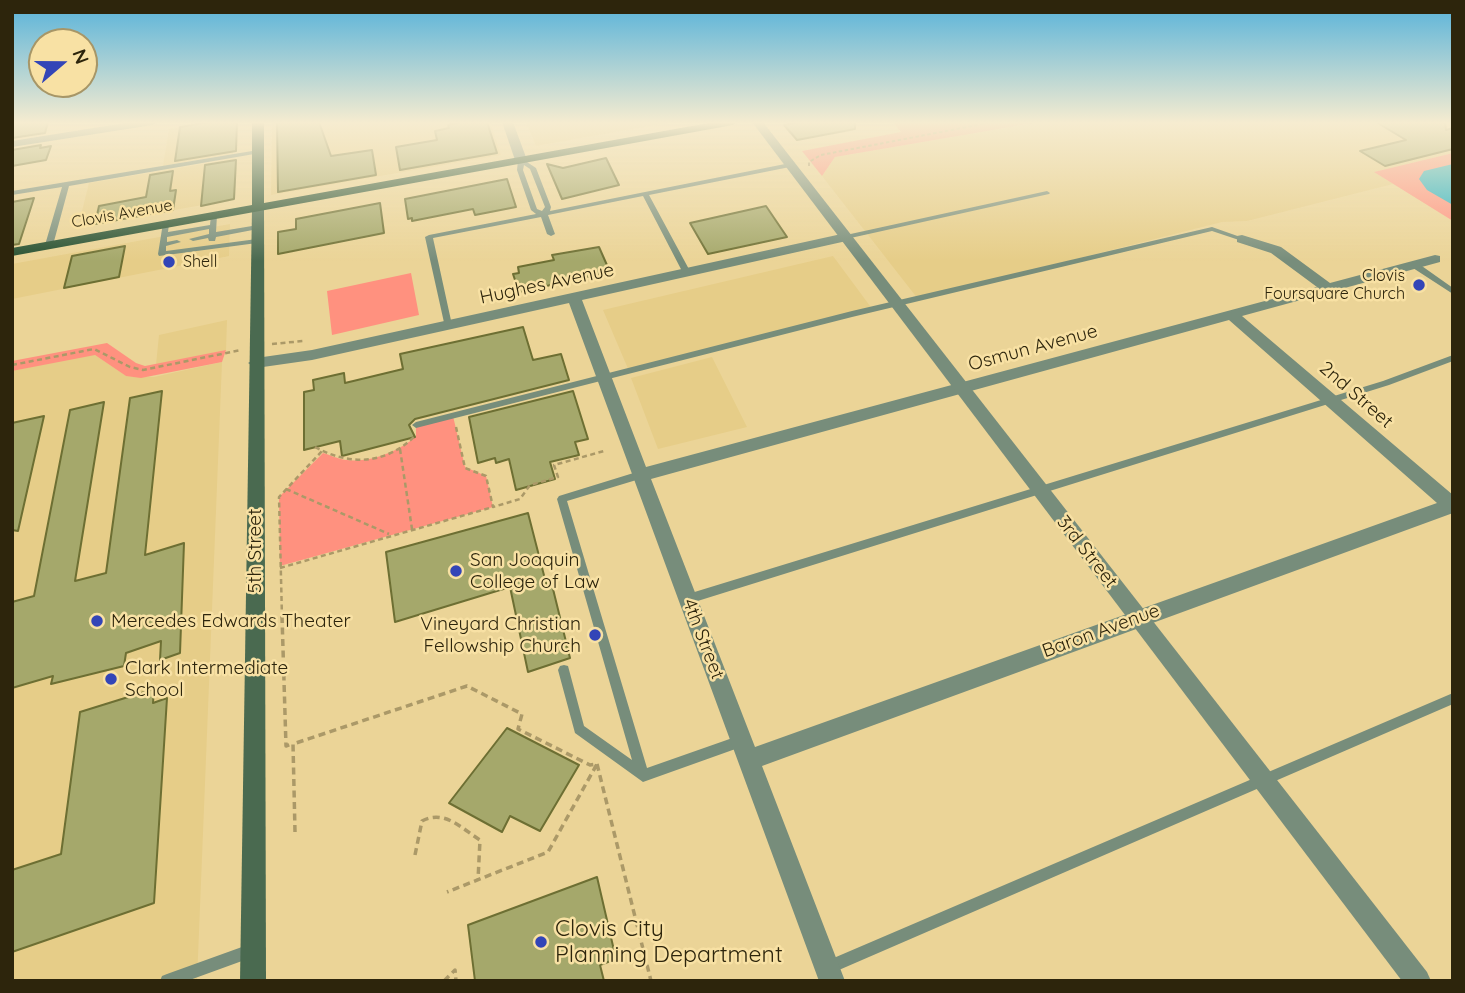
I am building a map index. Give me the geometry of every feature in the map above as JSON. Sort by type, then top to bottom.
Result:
[{"type":"main road","name":"5th Street","points":[[253,981],[258,168]]},
{"type":"main road","name":"Clovis Avenue","points":[[12,252],[164,230],[213,221],[258,208],[475,168]]},
{"type":"street","name":"3rd Street","points":[[802,168],[846,237],[1418,981]]},
{"type":"street","name":"Hughes Avenue","points":[[256,355],[296,359],[846,237]]},
{"type":"street","points":[[1242,239],[1276,250],[1329,289]]},
{"type":"street","name":"Osmun Avenue","points":[[640,475],[1435,260]]},
{"type":"street","name":"4th Street","points":[[574,297],[829,975]]},
{"type":"street","name":"2nd Street","points":[[1232,315],[1452,505]]},
{"type":"street","name":"Baron Avenue","points":[[749,760],[1452,505]]},
{"type":"lane","points":[[12,193],[160,168]]},
{"type":"lane","points":[[520,168],[534,210],[544,215],[551,234]]},
{"type":"lane","points":[[533,168],[548,207],[544,215]]},
{"type":"lane","points":[[448,325],[429,237],[787,168]]},
{"type":"lane","points":[[49,245],[66,184]]},
{"type":"lane","points":[[846,237],[1047,192]]},
{"type":"lane","points":[[645,194],[687,273]]},
{"type":"lane","points":[[211,246],[213,221]]},
{"type":"lane","points":[[416,425],[605,379],[657,362],[1212,229],[1242,239]]},
{"type":"lane","points":[[164,230],[162,254],[211,246],[225,248],[258,234]]},
{"type":"lane","points":[[193,239],[212,235],[258,234]]},
{"type":"lane","points":[[163,245],[177,242]]},
{"type":"lane","points":[[1416,266],[1453,292]]},
{"type":"lane","points":[[688,599],[1386,383],[1453,358]]},
{"type":"lane","points":[[640,475],[562,499],[643,776]]},
{"type":"lane","points":[[564,670],[579,729],[643,776]]},
{"type":"lane","points":[[829,975],[1453,698]]},
{"type":"lane","points":[[643,776],[742,741]]},
{"type":"lane","points":[[167,981],[253,950]]},
{"type":"path","points":[[12,365],[94,349],[103,351],[131,369],[143,370],[256,355],[307,341]]},
{"type":"path","points":[[453,416],[465,468],[486,476],[493,507]]},
{"type":"path","points":[[315,447],[345,460],[373,457],[400,449],[416,436],[416,425]]},
{"type":"path","points":[[400,449],[412,529]]},
{"type":"path","points":[[322,451],[279,496],[280,579],[284,582],[286,746],[467,686],[522,714],[518,729],[590,765],[597,764]]},
{"type":"path","points":[[280,568],[520,499],[530,485],[558,477],[554,465],[604,452]]},
{"type":"path","points":[[286,489],[391,535]]},
{"type":"path","points":[[293,744],[295,832]]},
{"type":"path","points":[[447,892],[548,852],[597,764]]},
{"type":"path","points":[[597,764],[651,981]]},
{"type":"path","points":[[415,855],[422,821],[433,815],[444,817],[480,840],[478,880]]},
{"type":"path","points":[[444,981],[455,970],[456,981]]},
{"type":"shaded area","points":[[177,168],[233,168],[231,200],[78,227],[89,183]]},
{"type":"shaded area","points":[[271,168],[424,168],[271,195]]},
{"type":"shaded area","points":[[816,168],[827,168],[822,176]]},
{"type":"shaded area","points":[[827,168],[1390,168],[1375,172],[1393,184],[1247,221],[1222,222],[918,299],[822,176]]},
{"type":"shaded area","points":[[1389,168],[1453,168],[1453,221],[1374,172]]},
{"type":"shaded area","points":[[230,224],[229,256],[12,299],[12,264]]},
{"type":"shaded area","points":[[833,256],[873,310],[629,371],[603,310]]},
{"type":"shaded area","points":[[411,273],[419,315],[332,335],[327,291]]},
{"type":"shaded area","points":[[227,320],[226,350],[156,365],[159,335]]},
{"type":"shaded area","points":[[107,343],[145,366],[226,350],[222,362],[141,378],[126,376],[95,355],[12,371],[12,361]]},
{"type":"shaded area","name":"Clark Intermediate School","points":[[95,355],[126,376],[154,377],[222,362],[197,981],[12,981],[12,371]]},
{"type":"shaded area","points":[[712,357],[747,427],[658,449],[631,378]]},
{"type":"shaded area","points":[[453,416],[465,467],[486,476],[493,507],[280,566],[279,497],[323,453],[346,460],[374,458],[409,442],[416,436],[416,425]]},
{"type":"water","points":[[1453,168],[1453,205],[1427,190],[1419,179],[1424,171]]},
{"type":"building","points":[[205,168],[236,168],[234,199],[201,206]]},
{"type":"building","points":[[278,168],[375,168],[376,175],[278,192]]},
{"type":"building","points":[[549,168],[611,168],[619,185],[562,199]]},
{"type":"building","points":[[173,171],[170,191],[176,190],[173,210],[95,224],[99,206],[146,197],[150,175]]},
{"type":"building","points":[[507,179],[516,207],[475,215],[473,209],[412,221],[412,218],[408,219],[405,199]]},
{"type":"building","points":[[34,198],[19,244],[12,245],[12,202]]},
{"type":"building","points":[[380,203],[384,233],[278,254],[278,232],[296,229],[296,219]]},
{"type":"building","points":[[766,206],[787,237],[708,254],[690,223]]},
{"type":"building","points":[[125,246],[119,277],[64,288],[72,256]]},
{"type":"building","points":[[599,247],[610,272],[519,292],[513,274],[519,273],[518,267],[554,260],[552,255]]},
{"type":"building","points":[[523,327],[533,360],[561,354],[569,380],[415,419],[409,425],[415,437],[342,456],[340,441],[304,450],[304,392],[314,390],[313,380],[344,373],[345,383],[403,369],[400,354]]},
{"type":"building","points":[[162,391],[145,555],[184,543],[180,653],[160,660],[161,641],[126,653],[124,666],[51,684],[53,676],[12,688],[12,602],[34,596],[70,410],[104,402],[75,581],[106,573],[130,398]]},
{"type":"building","points":[[573,391],[588,439],[575,442],[579,455],[550,462],[555,479],[516,490],[509,459],[496,463],[495,458],[478,463],[469,417]]},
{"type":"building","points":[[44,416],[18,531],[12,530],[12,423]]},
{"type":"building","points":[[528,513],[547,587],[552,585],[570,658],[528,672],[510,587],[395,622],[386,552]]},
{"type":"building","points":[[154,689],[153,703],[167,698],[154,903],[12,952],[12,870],[61,854],[80,712]]},
{"type":"building","points":[[507,728],[579,765],[540,831],[510,816],[502,832],[449,803]]},
{"type":"building","name":"Clovis City Planning Department","points":[[597,877],[616,959],[600,965],[604,981],[475,981],[468,925]]},
{"type":"place","name":"Shell","points":[[169,262]]},
{"type":"place","name":"Clovis Foursquare Church","points":[[1419,285]]},
{"type":"place","name":"San Joaquin College of Law","points":[[456,571]]},
{"type":"place","name":"Mercedes Edwards Theater","points":[[97,621]]},
{"type":"place","name":"Vineyard Christian Fellowship Church","points":[[595,635]]},
{"type":"place","name":"Clark Intermediate School","points":[[111,679]]},
{"type":"place","name":"Clovis City Planning Department","points":[[541,942]]}]
